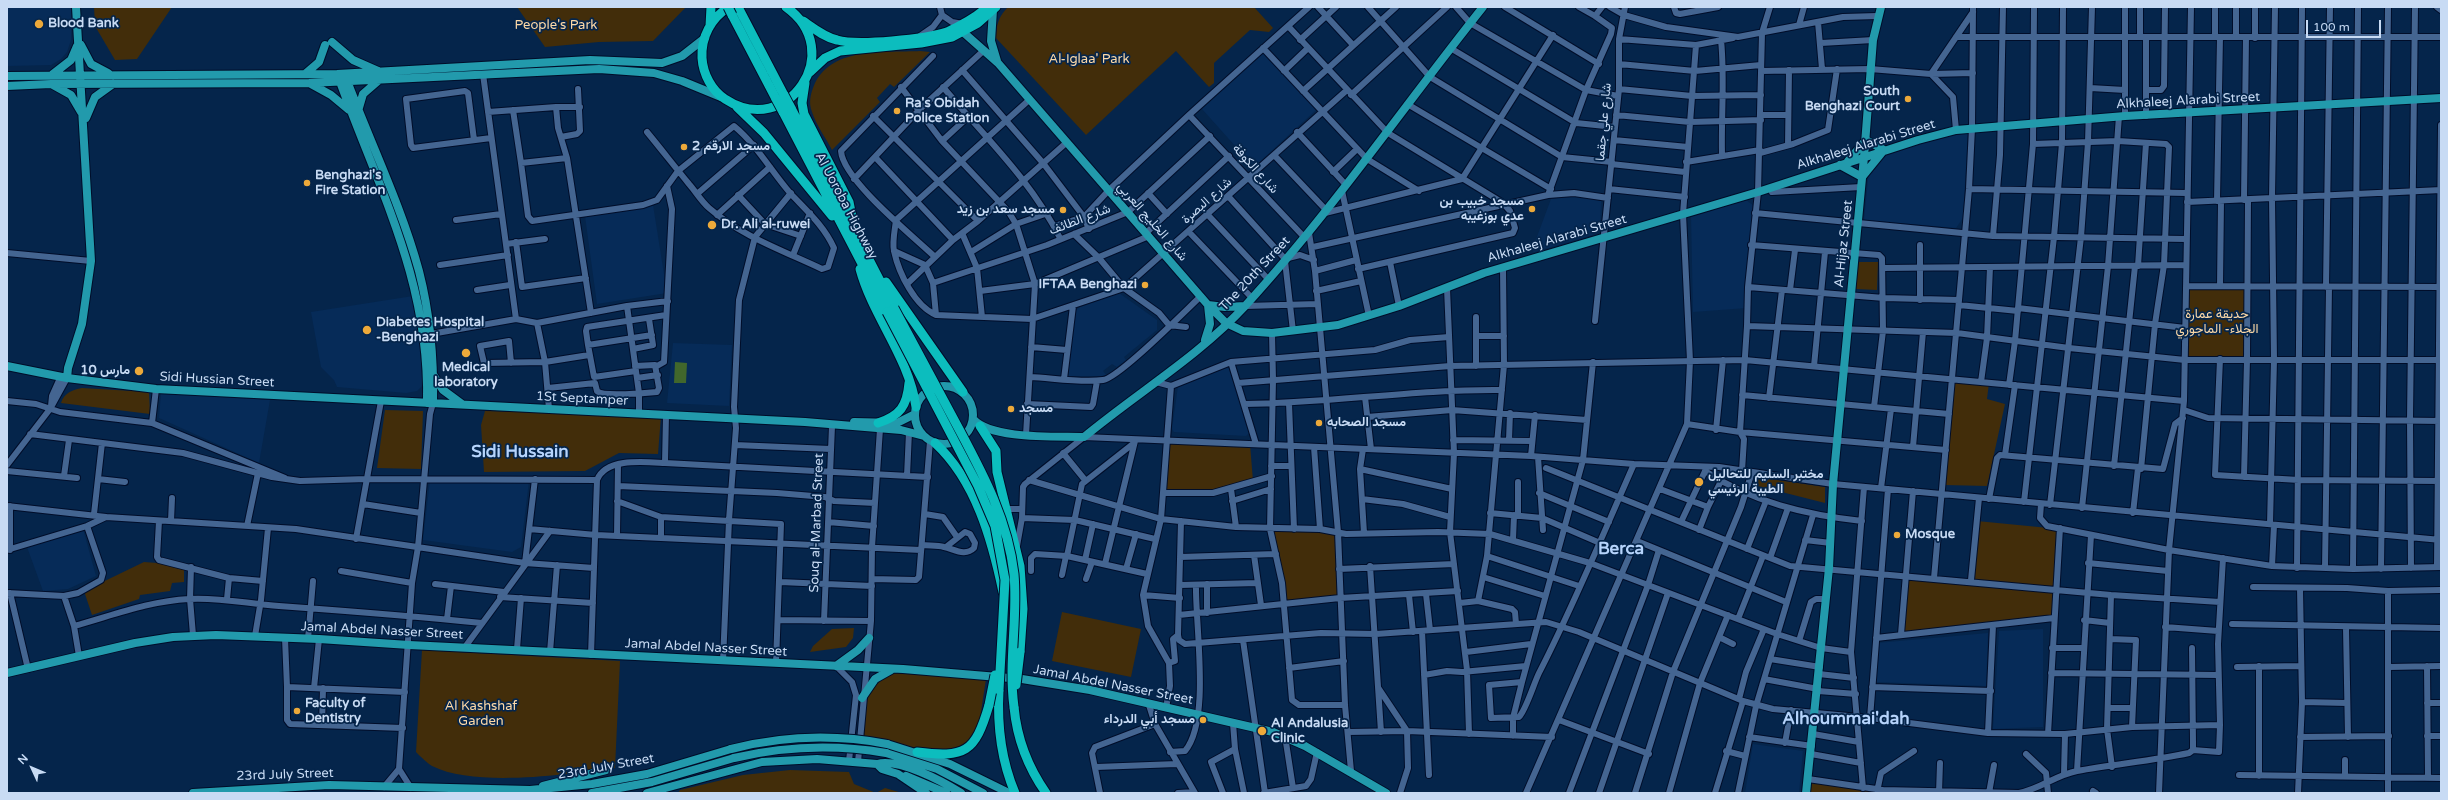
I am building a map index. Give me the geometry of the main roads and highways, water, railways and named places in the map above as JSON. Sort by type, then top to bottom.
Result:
[{"type":"highway","points":[[711,7],[710,26],[702,48],[704,70],[714,89],[764,133],[846,234]]},
{"type":"highway","points":[[786,7],[800,19],[829,38],[844,42],[860,43],[919,37],[964,28]]},
{"type":"highway","points":[[732,104],[751,109],[774,107],[795,95],[808,76],[825,58],[840,51],[921,43],[952,37],[992,8]]},
{"type":"highway","points":[[710,26],[734,9],[787,110]]},
{"type":"highway","points":[[800,19],[812,44],[808,76],[802,103],[804,114],[848,202],[854,226]]},
{"type":"highway","name":"Al Uoroba Highway","points":[[787,110],[854,226],[859,249]]},
{"type":"highway","name":"Al Uoroba Highway","points":[[787,110],[846,234],[859,249],[890,310]]},
{"type":"highway","points":[[859,249],[867,290],[909,378],[915,410]]},
{"type":"highway","points":[[859,249],[963,392]]},
{"type":"highway","points":[[890,310],[989,510],[999,543],[1004,568],[1004,601],[999,660],[998,723],[1004,761],[1014,793]]},
{"type":"highway","points":[[890,310],[983,476],[1003,523],[1012,561],[1014,590],[1011,672],[1017,732],[1024,753],[1046,793]]},
{"type":"highway","points":[[879,426],[895,417],[904,408],[909,378]]},
{"type":"highway","points":[[977,423],[996,451],[997,472],[1017,546],[1022,588],[1020,652],[1014,706]]},
{"type":"highway","points":[[930,440],[956,466],[973,499],[994,554],[1004,601]]},
{"type":"highway","points":[[917,752],[950,755],[965,749],[977,737],[989,705],[999,660]]},
{"type":"main road","points":[[64,377],[82,324],[91,261],[84,122],[76,7]]},
{"type":"main road","name":"The 20th Street","points":[[977,423],[1003,432],[1026,435],[1084,437],[1156,382],[1245,306],[1307,236],[1388,133],[1483,7]]},
{"type":"main road","name":"Al-Hijaz Street","points":[[1806,793],[1814,734],[1829,568],[1833,518],[1833,484],[1866,140],[1870,69],[1877,16],[1881,7]]},
{"type":"main road","name":"شارع الخليج العربي","points":[[992,8],[991,41],[998,63]]},
{"type":"main road","name":"شارع الخليج العربي","points":[[964,28],[998,63],[1200,296],[1226,323],[1243,331],[1272,333],[1320,327]]},
{"type":"main road","points":[[7,86],[51,84],[309,83],[380,72],[590,60],[662,64],[682,56],[705,38]]},
{"type":"main road","points":[[78,41],[91,64],[112,74]]},
{"type":"main road","points":[[50,75],[60,71],[71,60],[78,41]]},
{"type":"main road","points":[[305,74],[319,62],[329,44],[353,60],[380,72]]},
{"type":"main road","points":[[7,76],[81,74],[305,74],[378,81],[580,69],[630,70],[673,78],[722,97]]},
{"type":"main road","points":[[342,78],[410,266],[420,312],[430,379],[420,397],[413,403]]},
{"type":"main road","points":[[354,111],[364,94],[378,81]]},
{"type":"main road","points":[[309,83],[331,95],[354,111],[414,256],[431,334],[430,403]]},
{"type":"main road","points":[[51,84],[65,91],[76,100],[84,122]]},
{"type":"main road","points":[[84,122],[95,97],[113,84]]},
{"type":"main road","name":"Alkhaleej Alarabi Street","points":[[1320,327],[1369,316],[1503,268],[1758,192],[1864,156],[1956,130],[2033,122],[2122,116],[2188,114],[2441,98]]},
{"type":"main road","points":[[1866,140],[1884,150],[1862,177],[1843,164],[1866,140]]},
{"type":"main road","points":[[1204,342],[1210,324],[1208,305],[1225,307],[1245,306]]},
{"type":"main road","name":"Sidi Hussian Street","points":[[7,366],[64,377],[156,389],[430,403]]},
{"type":"main road","points":[[430,379],[462,404]]},
{"type":"main road","points":[[805,422],[832,426],[879,426],[897,423],[915,410],[921,396],[930,389],[941,386],[953,387],[963,392],[972,405],[977,423],[955,442],[945,445],[909,432],[879,426],[805,422]]},
{"type":"main road","name":"1St Septamper","points":[[430,403],[805,422]]},
{"type":"main road","points":[[915,410],[918,430],[930,440]]},
{"type":"main road","name":"Jamal Abdel Nasser Street","points":[[7,673],[156,639],[193,635],[319,639],[409,645],[518,649],[591,655],[893,669],[1059,685],[1256,728],[1285,736],[1318,752],[1386,793]]},
{"type":"main road","points":[[836,666],[858,650],[869,638]]},
{"type":"main road","points":[[862,698],[875,679],[893,669]]},
{"type":"main road","name":"23rd July Street","points":[[193,793],[329,785],[533,790],[592,784],[647,774],[731,749],[774,740],[815,738],[854,739],[886,748],[938,769],[983,793]]},
{"type":"main road","name":"23rd July Street","points":[[592,793],[652,782],[734,758],[763,752],[813,746],[886,748],[917,752],[950,764],[1009,793]]},
{"type":"main road","points":[[647,793],[762,762],[798,759],[889,764],[921,773],[961,793]]},
{"type":"main road","points":[[877,764],[882,769],[946,793]]},
{"type":"main road","points":[[533,790],[552,783],[606,770]]},
{"type":"main road","points":[[898,774],[926,793]]},
{"type":"place","name":"Blood Bank","points":[[39,24]]},
{"type":"place","name":"South Benghazi Court","points":[[1908,99]]},
{"type":"place","name":"Ra's Obidah Police Station","points":[[897,111]]},
{"type":"place","name":"مسجد الارقم 2","points":[[684,147]]},
{"type":"place","name":"Benghazi's Fire Station","points":[[307,183]]},
{"type":"place","name":"مسجد خبيب بن عدي بوزغيبه","points":[[1532,209]]},
{"type":"place","name":"مسجد سعد بن زيد","points":[[1063,210]]},
{"type":"place","name":"Dr. Ali al-ruwei","points":[[712,225]]},
{"type":"place","name":"IFTAA Benghazi","points":[[1145,285]]},
{"type":"place","name":"Diabetes Hospital -Benghazi","points":[[367,330]]},
{"type":"place","name":"Medical laboratory","points":[[466,353]]},
{"type":"place","name":"10 مارس","points":[[139,371]]},
{"type":"place","name":"مسجد","points":[[1011,409]]},
{"type":"place","name":"مسجد الصحابه","points":[[1319,423]]},
{"type":"place","name":"مختبر السليم للتحاليل الطيبة الرئيسي","points":[[1699,482]]},
{"type":"place","name":"Mosque","points":[[1897,535]]},
{"type":"place","name":"Faculty of Dentistry","points":[[297,711]]},
{"type":"place","name":"مسجد أبي الدرداء","points":[[1203,720]]},
{"type":"place","name":"Al Andalusia Clinic","points":[[1262,731]]},
{"type":"district","name":"Sidi Hussain","points":[[520,453]]},
{"type":"district","name":"Berca","points":[[1621,550]]},
{"type":"district","name":"Alhoummai'dah","points":[[1846,720]]},
{"type":"park label","name":"People's Park","points":[[556,26]]},
{"type":"park label","name":"Al-Iglaa' Park","points":[[1089,60]]},
{"type":"park label","name":"حديقة عمارة الجلاء- الماجوري","points":[[2217,322]]},
{"type":"park label","name":"Al Kashshaf Garden","points":[[481,714]]}]
